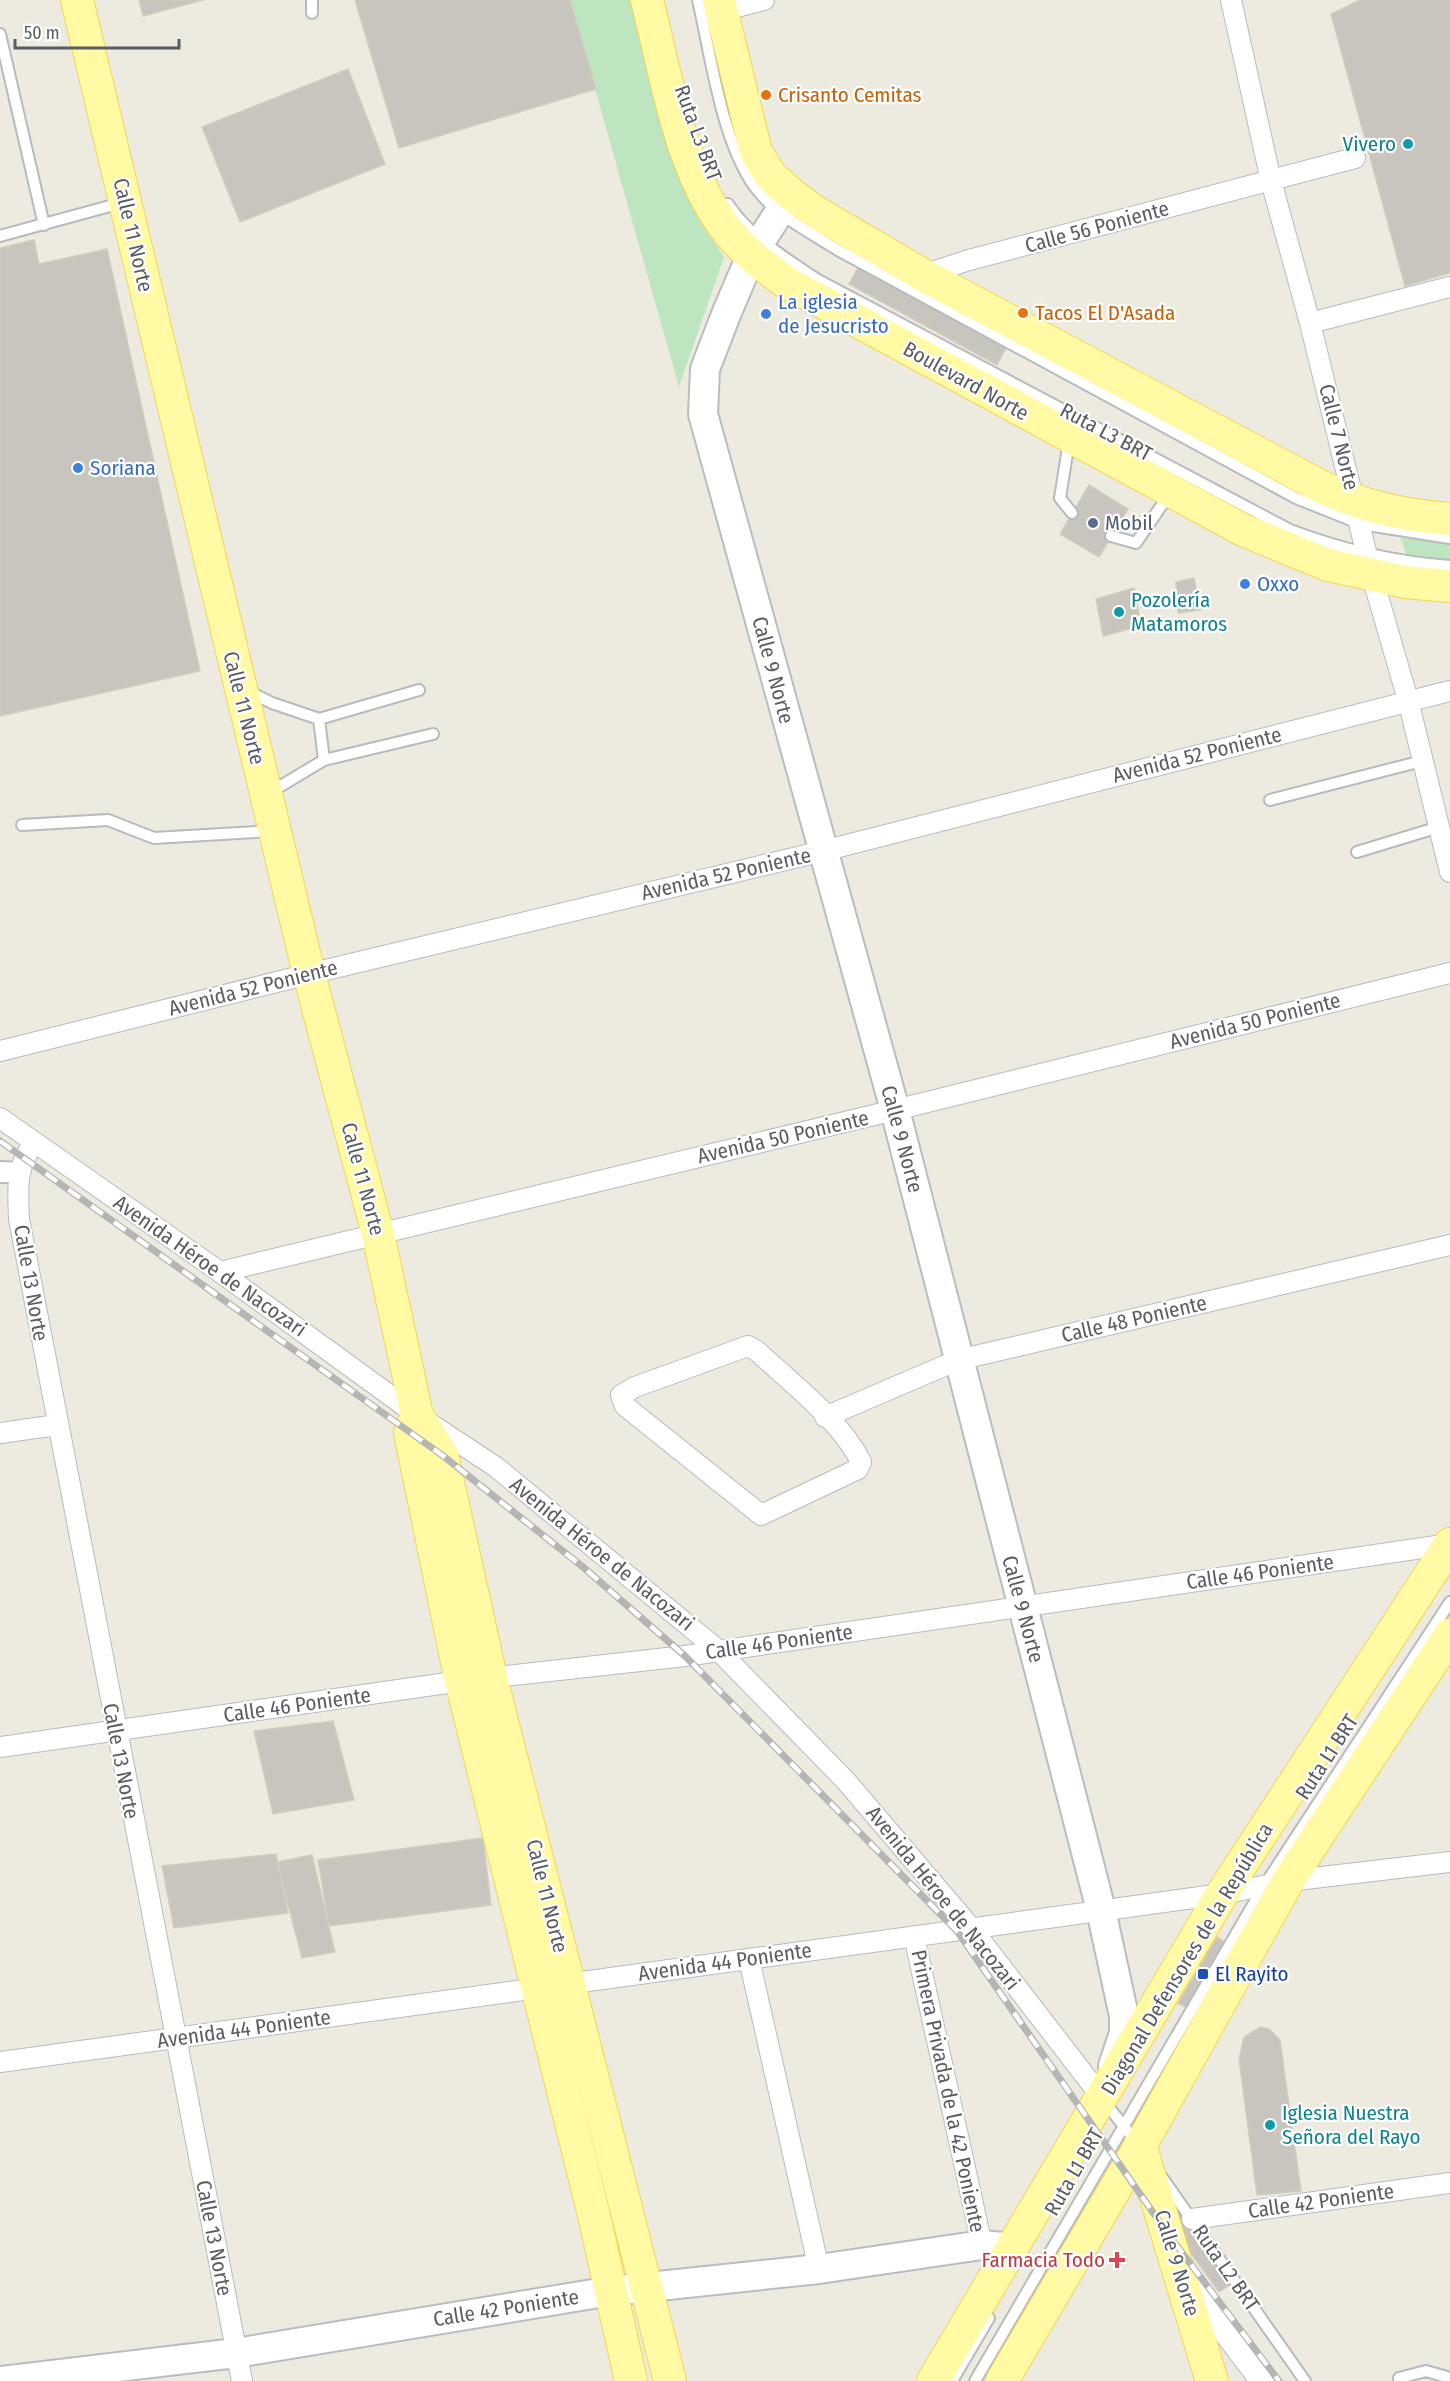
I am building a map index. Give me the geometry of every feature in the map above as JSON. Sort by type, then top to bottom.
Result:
[{"type":"main road","name":"Calle 11 Norte","points":[[76,0],[126,201],[169,393],[274,831],[309,974],[378,1234],[417,1414],[410,1433],[476,1679],[569,1983],[670,2381]]},
{"type":"main road","name":"Boulevard Norte","points":[[648,0],[687,153],[702,188],[723,225],[757,248],[787,283],[1069,438],[1244,530],[1299,554],[1370,565],[1450,586]]},
{"type":"main road","points":[[713,4],[756,152],[785,203],[824,217],[923,275],[1282,468],[1358,514],[1450,519]]},
{"type":"main road","name":"Calle 9 Norte","points":[[785,203],[757,248],[705,369],[703,414],[895,1110],[1101,1910],[1124,2016],[1124,2033],[1109,2107]]},
{"type":"main road","name":"Diagonal Defensores de la República","points":[[933,2381],[997,2247],[1109,2107],[1235,1892],[1450,1544]]},
{"type":"main road","points":[[1002,2381],[1132,2135],[1276,1883],[1450,1635]]},
{"type":"main road","name":"Calle 11 Norte","points":[[476,1679],[536,1987],[630,2381]]},
{"type":"main road","name":"Calle 9 Norte","points":[[1132,2135],[1179,2270],[1212,2381]]},
{"type":"main road","name":"Calle 42 Poniente","points":[[0,2380],[236,2353],[610,2291],[997,2247]]},
{"type":"street","points":[[713,4],[764,0]]},
{"type":"street","name":"Calle 7 Norte","points":[[1231,0],[1271,181],[1310,323],[1370,565],[1408,700],[1450,872]]},
{"type":"street","name":"Calle 56 Poniente","points":[[923,275],[969,260],[1355,158]]},
{"type":"street","points":[[1310,323],[1450,287]]},
{"type":"street","name":"Avenida 52 Poniente","points":[[0,1051],[309,974],[823,851],[1450,691]]},
{"type":"street","name":"Avenida 50 Poniente","points":[[220,1272],[895,1110],[1450,973]]},
{"type":"street","name":"Avenida Héroe de Nacozari","points":[[0,1118],[417,1414],[496,1467],[718,1650],[846,1781],[972,1929],[1109,2107]]},
{"type":"street","name":"Calle 13 Norte","points":[[34,1143],[13,1174],[19,1219],[115,1731],[242,2381]]},
{"type":"street","name":"Calle 48 Poniente","points":[[825,1417],[958,1360],[1450,1245]]},
{"type":"street","points":[[748,1347],[757,1351],[825,1417],[855,1452],[861,1462],[858,1469],[761,1515],[625,1406],[621,1395],[634,1387],[748,1347]]},
{"type":"street","points":[[0,1433],[57,1425]]},
{"type":"street","name":"Calle 46 Poniente","points":[[0,1747],[476,1679],[685,1656],[1450,1544]]},
{"type":"street","name":"Avenida 44 Poniente","points":[[0,2062],[177,2040],[536,1987],[972,1929],[1235,1892],[1276,1883],[1450,1862]]},
{"type":"street","name":"Primera Privada de la 42 Poniente","points":[[914,1936],[997,2247]]},
{"type":"street","points":[[749,1959],[819,2269]]},
{"type":"street","name":"Calle 42 Poniente","points":[[1192,2219],[1450,2183]]},
{"type":"street","points":[[1179,2270],[1264,2381]]},
{"type":"lane","points":[[312,0],[312,13]]},
{"type":"lane","points":[[0,34],[44,225]]},
{"type":"lane","name":"Ruta L3 BRT","points":[[672,55],[683,98]]},
{"type":"lane","name":"Ruta L3 BRT","points":[[724,198],[757,248],[1290,530],[1370,565],[1408,563],[1450,566]]},
{"type":"lane","points":[[0,236],[126,201]]},
{"type":"lane","name":"Ruta L3 BRT","points":[[785,203],[838,250],[1296,498],[1450,538]]},
{"type":"lane","points":[[1069,438],[1060,498],[1072,513]]},
{"type":"lane","points":[[1111,536],[1136,543],[1171,492]]},
{"type":"lane","points":[[239,686],[272,703],[319,720],[419,690]]},
{"type":"lane","points":[[319,720],[324,760]]},
{"type":"lane","points":[[266,795],[324,760],[433,734]]},
{"type":"lane","points":[[1269,800],[1422,761]]},
{"type":"lane","points":[[22,825],[108,820],[154,838],[274,831]]},
{"type":"lane","points":[[1357,852],[1439,827]]},
{"type":"lane","points":[[0,1167],[13,1174]]},
{"type":"lane","name":"Ruta L1 BRT","points":[[1276,1883],[1450,1602]]},
{"type":"lane","name":"Ruta L2 BRT","points":[[1109,2107],[1132,2135],[1305,2381]]},
{"type":"lane","name":"Ruta L1 BRT","points":[[975,2381],[1132,2135]]},
{"type":"lane","points":[[952,2381],[994,2308]]},
{"type":"lane","points":[[1399,2378],[1426,2372],[1447,2377],[1447,2381]]},
{"type":"green space","points":[[570,0],[635,0],[673,146],[701,223],[724,257],[679,387]]},
{"type":"green space","points":[[1400,538],[1450,542],[1450,561],[1407,556]]},
{"type":"building","points":[[139,0],[203,0],[143,16]]},
{"type":"building","points":[[355,0],[570,0],[596,89],[399,148]]},
{"type":"building","name":"Vivero","points":[[1360,0],[1450,0],[1450,273],[1405,286],[1331,14]]},
{"type":"building","points":[[348,69],[385,164],[240,222],[202,127]]},
{"type":"building","name":"Soriana","points":[[34,240],[39,264],[107,249],[200,671],[0,716],[0,248]]},
{"type":"building","points":[[859,266],[1007,346],[997,365],[849,284]]},
{"type":"building","name":"Mobil","points":[[1089,485],[1128,509],[1099,557],[1060,534]]},
{"type":"building","points":[[1194,578],[1200,610],[1178,613],[1176,582]]},
{"type":"building","name":"Pozolería Matamoros","points":[[1134,588],[1141,626],[1103,636],[1096,599]]},
{"type":"building","points":[[333,1721],[354,1800],[273,1814],[254,1731]]},
{"type":"building","points":[[483,1838],[491,1905],[329,1926],[318,1860]]},
{"type":"building","points":[[276,1854],[288,1913],[174,1928],[162,1866]]},
{"type":"building","points":[[312,1855],[335,1952],[302,1958],[277,1862]]},
{"type":"building","points":[[1217,1937],[1228,1944],[1189,2009],[1178,2003]]},
{"type":"building","name":"Iglesia Nuestra Señora del Rayo","points":[[1260,2027],[1269,2029],[1280,2040],[1301,2191],[1257,2195],[1239,2059],[1244,2037]]},
{"type":"building","points":[[1176,2207],[1231,2284],[1219,2292],[1164,2216]]},
{"type":"railway","points":[[0,1141],[442,1455],[583,1567],[685,1656],[957,1931],[1168,2234],[1279,2381]]},
{"type":"place","name":"Crisanto Cemitas","points":[[766,95]]},
{"type":"place","name":"Vivero","points":[[1408,144]]},
{"type":"place","name":"Tacos El D'Asada","points":[[1023,313]]},
{"type":"place","name":"La iglesia de Jesucristo","points":[[766,314]]},
{"type":"place","name":"Soriana","points":[[78,468]]},
{"type":"place","name":"Mobil","points":[[1093,523]]},
{"type":"place","name":"Oxxo","points":[[1245,584]]},
{"type":"place","name":"Pozolería Matamoros","points":[[1119,612]]},
{"type":"place","name":"El Rayito","points":[[1203,1974]]},
{"type":"place","name":"Iglesia Nuestra Señora del Rayo","points":[[1270,2125]]},
{"type":"place","name":"Farmacia Todo","points":[[1117,2260]]}]
